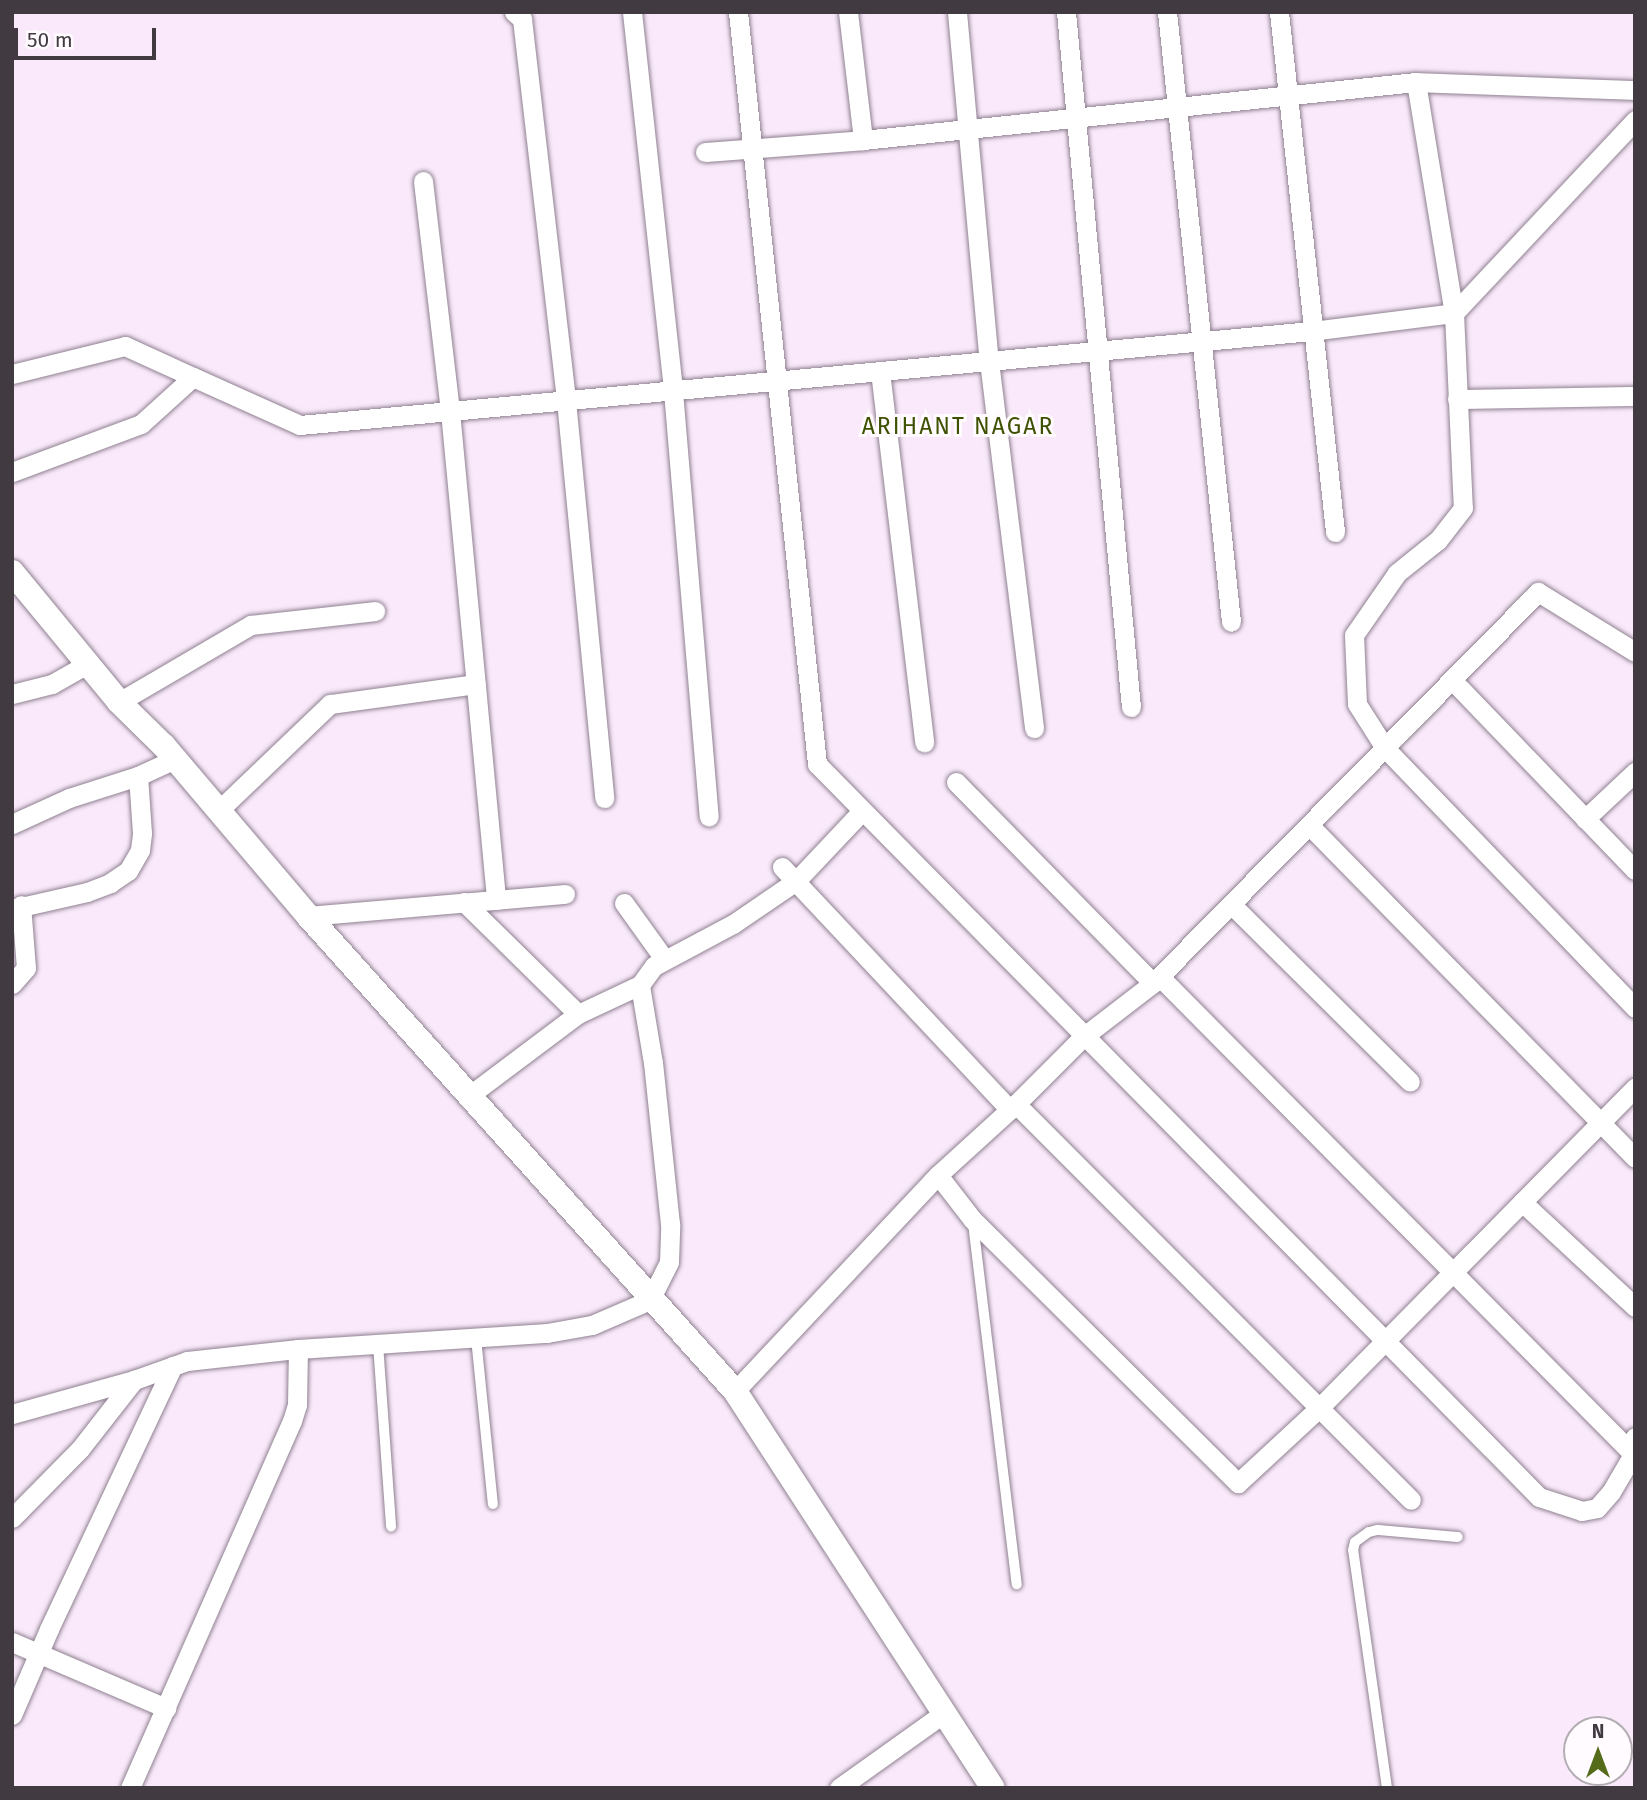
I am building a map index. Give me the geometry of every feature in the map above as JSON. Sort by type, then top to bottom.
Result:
[{"type":"street","points":[[514,12],[522,19],[566,400],[604,798]]},
{"type":"street","points":[[632,12],[673,391],[709,816]]},
{"type":"street","points":[[737,12],[817,764],[1539,1497],[1582,1511],[1597,1508],[1611,1492],[1634,1450],[956,782]]},
{"type":"street","points":[[848,12],[863,140]]},
{"type":"street","points":[[957,12],[989,361],[1034,729]]},
{"type":"street","points":[[1066,12],[1073,118],[1130,707]]},
{"type":"street","points":[[1167,12],[1231,622]]},
{"type":"street","points":[[1279,12],[1335,532]]},
{"type":"street","points":[[705,152],[863,140],[1416,82],[1635,90]]},
{"type":"street","points":[[1416,82],[1454,313],[1463,508],[1438,540],[1397,573],[1354,635],[1357,704],[1385,748],[1635,1008]]},
{"type":"street","points":[[12,374],[125,346],[300,425],[1312,331],[1454,313],[1635,120]]},
{"type":"street","points":[[423,181],[450,411],[496,900]]},
{"type":"street","points":[[880,371],[924,742]]},
{"type":"street","points":[[12,472],[141,424],[193,377]]},
{"type":"street","points":[[1457,399],[1635,396]]},
{"type":"street","points":[[12,572],[119,702],[175,760],[308,916],[650,1300],[735,1391],[993,1788]]},
{"type":"street","points":[[735,1391],[938,1175],[1013,1107],[1083,1037],[1157,980],[1538,592],[1635,652]]},
{"type":"street","points":[[119,702],[251,625],[375,611]]},
{"type":"street","points":[[12,694],[52,684],[89,663]]},
{"type":"street","points":[[1452,680],[1635,870]]},
{"type":"street","points":[[218,811],[330,704],[476,684]]},
{"type":"street","points":[[12,824],[69,798],[138,776],[175,760]]},
{"type":"street","points":[[1585,819],[1635,772]]},
{"type":"street","points":[[12,984],[26,968],[17,907],[87,892],[110,883],[128,871],[140,850],[142,833],[138,776]]},
{"type":"street","points":[[470,1095],[578,1014],[640,985],[654,965],[733,924],[862,811]]},
{"type":"street","points":[[1309,825],[1635,1158]]},
{"type":"street","points":[[789,874],[1013,1107],[1410,1500]]},
{"type":"street","points":[[308,916],[565,894]]},
{"type":"street","points":[[464,902],[578,1014]]},
{"type":"street","points":[[624,903],[665,960]]},
{"type":"street","points":[[1231,904],[1410,1082]]},
{"type":"street","points":[[12,1414],[207,1357],[547,1333],[592,1325],[650,1300],[669,1262],[670,1224],[653,1063],[640,985]]},
{"type":"street","points":[[938,1175],[972,1219],[1238,1483],[1319,1408],[1635,1088]]},
{"type":"street","points":[[1522,1202],[1635,1307]]},
{"type":"street","points":[[130,1788],[292,1421],[297,1405],[298,1349]]},
{"type":"street","points":[[12,1715],[173,1366]]},
{"type":"street","points":[[12,1518],[80,1450],[134,1380]]},
{"type":"street","points":[[12,1642],[166,1707]]},
{"type":"street","points":[[839,1788],[944,1713]]},
{"type":"lane","points":[[972,1219],[1017,1584]]},
{"type":"lane","points":[[476,1338],[493,1504]]},
{"type":"lane","points":[[378,1344],[391,1527]]},
{"type":"lane","points":[[1387,1788],[1353,1550],[1355,1542],[1368,1532],[1378,1530],[1458,1537]]},
{"type":"district","name":"ARIHANT NAGAR","points":[[958,426]]}]
